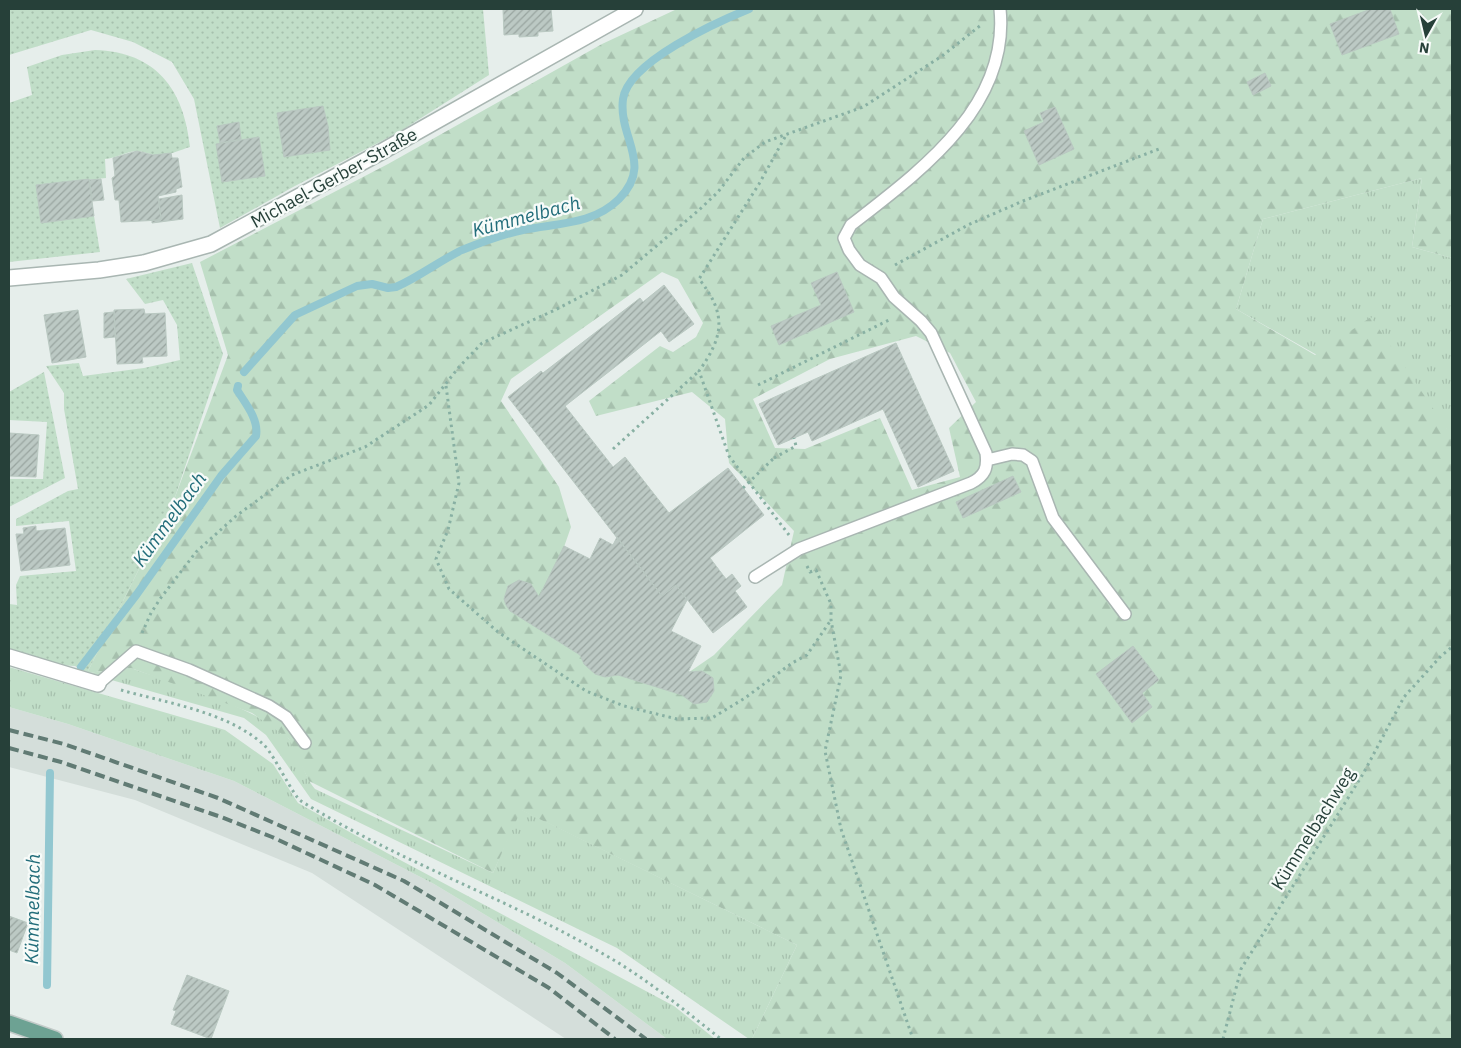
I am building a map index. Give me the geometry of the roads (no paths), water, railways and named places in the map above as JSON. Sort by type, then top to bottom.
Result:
[{"type":"main road","points":[[9,1023],[55,1039]]},
{"type":"street","name":"Michael-Gerber-Straße","points":[[9,278],[99,270],[144,263],[211,244],[381,152],[635,9]]},
{"type":"street","points":[[9,657],[98,684]]},
{"type":"lane","points":[[756,577],[799,549],[971,483],[982,476],[987,460],[986,453],[931,333],[921,321],[908,311],[876,275],[868,272],[860,265],[844,241],[845,234],[851,225],[920,171],[955,134],[969,116],[978,101],[995,62],[1001,34],[1000,9]]},
{"type":"lane","points":[[987,460],[1012,454],[1023,455],[1032,461],[1057,523],[1125,614]]},
{"type":"lane","points":[[98,684],[136,650],[189,670],[269,706],[286,717],[305,743]]},
{"type":"waterway","name":"Kümmelbach","points":[[244,372],[295,315],[357,286],[372,284],[388,288],[396,287],[454,254],[477,244],[515,232],[574,222],[609,208],[629,186],[634,174],[632,150],[623,113],[623,99],[629,85],[640,71],[676,45],[696,33],[749,9]]},
{"type":"waterway","name":"Kümmelbach","points":[[81,667],[137,594],[221,476],[256,436],[254,418],[237,390],[238,386]]},
{"type":"waterway","name":"Kümmelbach","points":[[47,985],[50,773]]},
{"type":"railway","points":[[9,730],[64,744],[218,798],[404,881],[557,973],[646,1039]]},
{"type":"railway","points":[[9,748],[61,762],[221,817],[272,837],[375,885],[549,988],[615,1039]]}]
